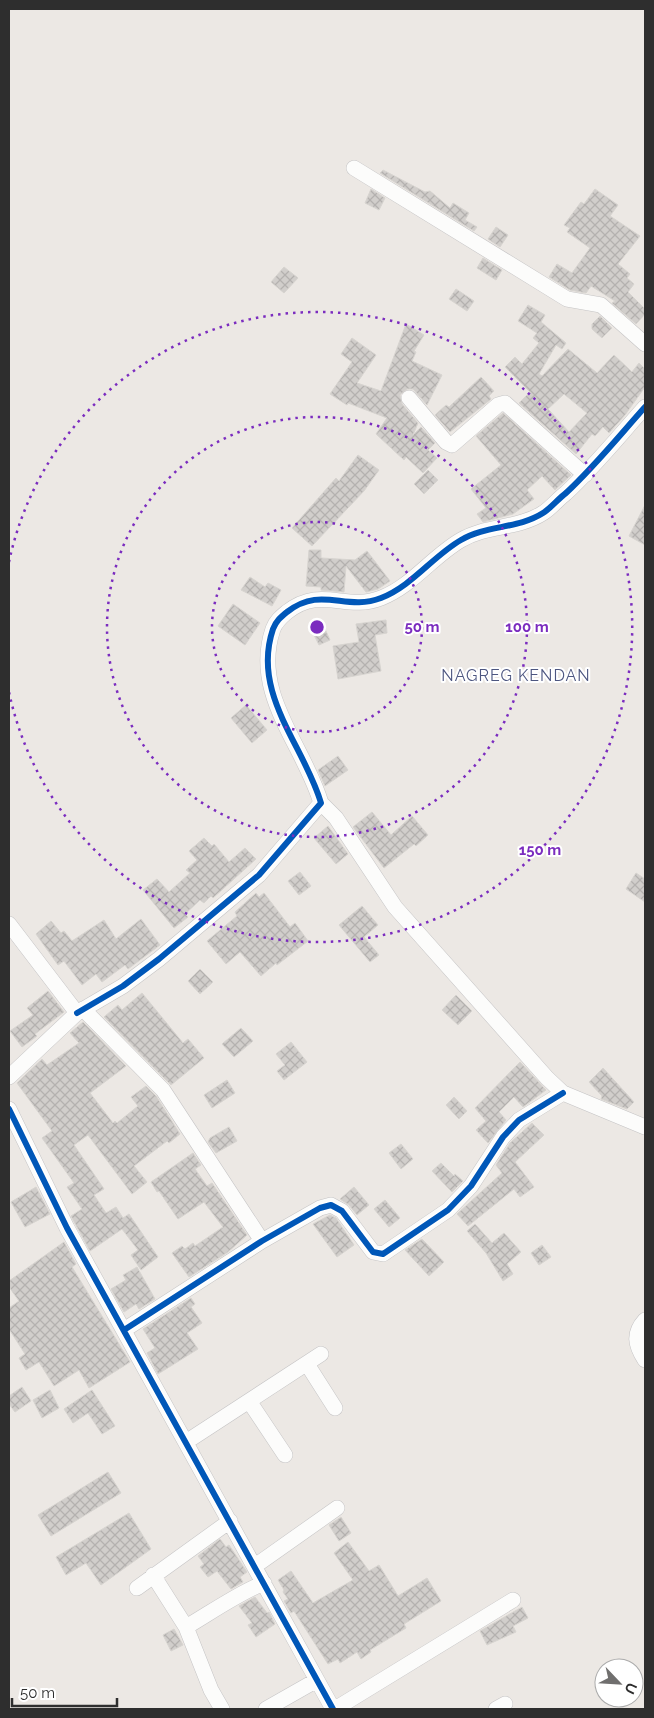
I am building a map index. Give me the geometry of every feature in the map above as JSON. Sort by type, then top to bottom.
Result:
[{"type":"street","points":[[354,168],[567,299],[601,305],[645,344]]},
{"type":"street","points":[[409,398],[446,442],[452,445],[498,405],[505,403],[585,475]]},
{"type":"street","points":[[645,407],[585,475],[544,513],[526,521],[463,538],[382,598],[362,602],[313,598],[302,601],[278,619],[273,630],[268,671],[274,700],[316,786],[321,803],[336,818],[395,907],[563,1093],[645,1127]]},
{"type":"street","points":[[9,1077],[80,1011],[123,986],[159,960],[259,875],[321,803]]},
{"type":"street","points":[[9,924],[80,1011],[163,1090],[262,1241]]},
{"type":"street","points":[[124,1330],[262,1241],[320,1208],[331,1205],[342,1211],[373,1252],[383,1254],[448,1210],[471,1186],[503,1137],[519,1120],[563,1093]]},
{"type":"street","points":[[9,1109],[67,1228],[334,1709],[513,1600]]},
{"type":"street","points":[[645,1320],[638,1327],[636,1335],[636,1344],[645,1360]]},
{"type":"street","points":[[186,1442],[321,1354]]},
{"type":"street","points":[[306,1364],[335,1408]]},
{"type":"street","points":[[249,1401],[285,1455]]},
{"type":"street","points":[[255,1566],[337,1508]]},
{"type":"street","points":[[136,1588],[230,1521]]},
{"type":"street","points":[[153,1575],[186,1627],[211,1690],[222,1709]]},
{"type":"street","points":[[186,1627],[234,1600],[248,1589],[264,1583]]},
{"type":"street","points":[[266,1709],[317,1680]]},
{"type":"building","points":[[383,170],[425,192],[430,191],[450,208],[453,203],[469,213],[465,220],[477,227],[474,231],[380,173]]},
{"type":"building","points":[[371,189],[385,198],[379,210],[365,203]]},
{"type":"building","points":[[595,189],[618,205],[610,216],[640,236],[618,264],[630,274],[627,278],[634,284],[628,292],[645,309],[645,314],[636,324],[612,303],[615,301],[591,286],[586,293],[570,290],[549,277],[557,264],[572,273],[590,248],[567,232],[570,228],[564,225],[581,202],[584,204]]},
{"type":"building","points":[[496,227],[508,235],[500,247],[488,239]]},
{"type":"building","points":[[483,258],[502,270],[496,280],[477,268]]},
{"type":"building","points":[[284,267],[298,278],[284,293],[271,282]]},
{"type":"building","points":[[456,289],[474,301],[467,311],[449,299]]},
{"type":"building","points":[[528,305],[545,315],[541,322],[566,343],[562,349],[556,345],[539,374],[542,376],[568,349],[597,373],[614,355],[632,372],[639,363],[645,369],[645,387],[625,415],[609,433],[603,427],[595,436],[592,434],[576,454],[519,403],[530,392],[505,367],[515,357],[522,364],[539,343],[533,338],[537,333],[518,321]],"holes":[[[564,394],[587,413],[569,432],[548,409]]]},
{"type":"building","points":[[600,316],[612,328],[602,338],[592,329],[592,324]]},
{"type":"building","points":[[406,324],[424,335],[414,351],[416,352],[412,361],[442,375],[427,405],[413,389],[407,389],[400,395],[402,404],[418,423],[413,435],[421,427],[435,443],[428,450],[437,458],[423,473],[406,457],[404,460],[376,434],[387,418],[348,403],[347,405],[330,394],[352,362],[341,354],[352,338],[376,355],[357,383],[381,391]]},
{"type":"building","points":[[481,377],[494,391],[489,396],[491,399],[450,432],[435,415],[446,405],[449,407]]},
{"type":"building","points":[[503,413],[571,475],[555,490],[542,476],[527,490],[534,499],[513,514],[483,522],[477,514],[486,508],[471,489],[501,465],[476,436]]},
{"type":"building","points":[[358,455],[379,470],[364,491],[312,546],[292,528],[336,478],[339,481]]},
{"type":"building","points":[[428,470],[438,480],[424,494],[414,484]]},
{"type":"building","points":[[645,505],[645,545],[629,536]]},
{"type":"building","points":[[309,550],[321,550],[321,558],[355,560],[367,551],[390,581],[378,589],[366,592],[346,566],[344,592],[321,590],[321,587],[306,586]]},
{"type":"building","points":[[250,577],[265,587],[268,583],[281,590],[272,606],[241,590]]},
{"type":"building","points":[[233,604],[260,623],[245,645],[218,626]]},
{"type":"building","points":[[386,620],[387,633],[375,635],[381,671],[338,679],[333,646],[359,642],[356,624]]},
{"type":"building","points":[[325,629],[330,640],[319,645],[314,635]]},
{"type":"building","points":[[246,705],[267,730],[252,743],[231,718]]},
{"type":"building","points":[[338,756],[348,770],[325,786],[318,770]]},
{"type":"building","points":[[372,812],[391,835],[412,816],[428,835],[416,846],[414,844],[384,868],[353,827]]},
{"type":"building","points":[[328,826],[348,854],[336,864],[314,838]]},
{"type":"building","points":[[204,838],[212,846],[214,844],[229,862],[245,848],[256,859],[213,898],[211,896],[204,903],[200,900],[185,914],[188,917],[174,928],[143,890],[157,879],[169,892],[190,873],[186,870],[197,860],[189,851]]},
{"type":"building","points":[[300,872],[311,886],[299,895],[288,881]]},
{"type":"building","points":[[636,873],[645,879],[645,902],[626,889]]},
{"type":"building","points":[[256,893],[259,897],[264,893],[290,927],[295,923],[308,941],[261,976],[240,952],[226,964],[207,941],[237,916],[235,912]]},
{"type":"building","points":[[362,906],[378,925],[364,937],[379,955],[370,962],[339,925]]},
{"type":"building","points":[[141,919],[160,945],[128,969],[125,965],[102,982],[96,974],[82,985],[64,961],[58,965],[36,934],[51,921],[61,933],[64,931],[72,941],[104,920],[116,939]]},
{"type":"building","points":[[200,969],[213,982],[200,994],[188,981]]},
{"type":"building","points":[[48,991],[64,1012],[35,1034],[37,1036],[22,1047],[10,1031],[33,1015],[27,1008]]},
{"type":"building","points":[[142,993],[183,1043],[188,1039],[204,1058],[171,1085],[104,1017],[118,1005],[122,1010]]},
{"type":"building","points":[[456,995],[472,1011],[458,1025],[442,1010]]},
{"type":"building","points":[[83,1022],[126,1066],[90,1093],[113,1123],[115,1121],[117,1123],[138,1106],[131,1097],[146,1086],[156,1096],[180,1134],[169,1143],[167,1141],[134,1166],[147,1182],[132,1194],[88,1135],[74,1145],[104,1189],[94,1195],[106,1213],[116,1207],[123,1218],[129,1214],[158,1257],[141,1270],[131,1255],[138,1250],[122,1229],[90,1251],[71,1216],[82,1209],[67,1187],[74,1183],[42,1138],[52,1131],[17,1083],[42,1059],[47,1065],[79,1043],[70,1033]]},
{"type":"building","points":[[241,1028],[253,1041],[234,1057],[222,1044]]},
{"type":"building","points":[[291,1042],[307,1062],[284,1080],[277,1071],[285,1065],[276,1054]]},
{"type":"building","points":[[520,1062],[546,1090],[523,1107],[514,1097],[499,1112],[506,1120],[488,1143],[476,1130],[486,1121],[475,1108]]},
{"type":"building","points":[[603,1068],[634,1102],[627,1109],[601,1099],[602,1096],[589,1082]]},
{"type":"building","points":[[227,1080],[235,1093],[212,1108],[204,1095]]},
{"type":"building","points":[[454,1097],[467,1111],[459,1119],[446,1105]]},
{"type":"building","points":[[532,1123],[544,1135],[515,1162],[534,1187],[520,1197],[514,1189],[468,1226],[457,1214],[502,1173],[496,1165],[510,1143]]},
{"type":"building","points":[[229,1127],[237,1141],[216,1153],[208,1142],[210,1138]]},
{"type":"building","points":[[401,1144],[413,1159],[401,1169],[389,1153]]},
{"type":"building","points":[[193,1153],[201,1165],[195,1169],[207,1186],[212,1183],[247,1235],[228,1252],[189,1277],[172,1253],[182,1246],[185,1249],[193,1243],[195,1246],[223,1227],[204,1202],[178,1219],[151,1182]]},
{"type":"building","points":[[441,1163],[454,1176],[455,1174],[463,1181],[452,1192],[432,1171]]},
{"type":"building","points":[[36,1187],[50,1214],[25,1227],[11,1202]]},
{"type":"building","points":[[354,1187],[369,1205],[357,1215],[349,1205],[340,1199]]},
{"type":"building","points":[[385,1200],[400,1218],[389,1227],[374,1209]]},
{"type":"building","points":[[330,1215],[336,1218],[354,1245],[337,1257],[313,1224]]},
{"type":"building","points":[[475,1224],[492,1243],[504,1233],[521,1252],[507,1264],[513,1274],[503,1281],[486,1253],[467,1231]]},
{"type":"building","points":[[422,1239],[444,1262],[429,1276],[405,1250]]},
{"type":"building","points":[[64,1242],[76,1264],[72,1267],[130,1362],[89,1388],[79,1370],[54,1386],[39,1362],[26,1370],[19,1358],[25,1354],[9,1329],[9,1308],[19,1301],[9,1287],[9,1281]]},
{"type":"building","points":[[542,1245],[551,1257],[539,1265],[531,1253]]},
{"type":"building","points":[[137,1267],[155,1299],[139,1309],[136,1304],[124,1312],[111,1289],[126,1280],[123,1275]]},
{"type":"building","points":[[191,1298],[195,1304],[191,1307],[202,1323],[187,1333],[198,1349],[158,1374],[147,1353],[155,1348],[143,1329]]},
{"type":"building","points":[[22,1387],[31,1401],[15,1412],[9,1404],[9,1396]]},
{"type":"building","points":[[50,1390],[59,1408],[42,1418],[33,1400]]},
{"type":"building","points":[[92,1390],[115,1426],[102,1434],[88,1413],[73,1423],[64,1409]]},
{"type":"building","points":[[108,1472],[121,1493],[51,1536],[38,1515]]},
{"type":"building","points":[[129,1513],[151,1549],[101,1585],[86,1563],[66,1575],[56,1557]]},
{"type":"building","points":[[341,1517],[351,1533],[339,1541],[329,1525]]},
{"type":"building","points":[[220,1539],[226,1547],[229,1545],[247,1572],[240,1577],[243,1582],[231,1589],[217,1571],[208,1577],[200,1567],[204,1564],[198,1556]]},
{"type":"building","points":[[348,1542],[369,1571],[379,1565],[398,1596],[427,1578],[441,1601],[404,1624],[406,1628],[370,1650],[371,1652],[361,1659],[357,1652],[340,1663],[338,1659],[328,1664],[294,1611],[291,1613],[284,1601],[288,1599],[278,1580],[291,1571],[313,1603],[353,1580],[334,1553]]},
{"type":"building","points":[[255,1597],[267,1613],[269,1612],[275,1624],[256,1637],[248,1625],[252,1623],[239,1606]]},
{"type":"building","points":[[522,1607],[528,1618],[513,1626],[516,1632],[487,1645],[480,1631]]},
{"type":"building","points":[[174,1629],[183,1645],[171,1651],[163,1635]]},
{"type":"cycle path","points":[[77,1013],[123,986],[159,959],[259,875],[321,803],[313,782],[282,719],[274,697],[269,675],[268,653],[273,629],[279,619],[300,604],[311,600],[368,602],[381,598],[413,579],[441,554],[461,540],[481,532],[523,522],[543,513],[587,472],[645,407]]},
{"type":"cycle path","points":[[124,1330],[262,1241],[320,1208],[331,1205],[342,1211],[373,1252],[383,1254],[448,1210],[471,1186],[503,1137],[519,1120],[563,1093]]},
{"type":"cycle path","points":[[9,1109],[67,1228],[333,1709]]},
{"type":"district","name":"NAGREG KENDAN","points":[[516,675]]}]
